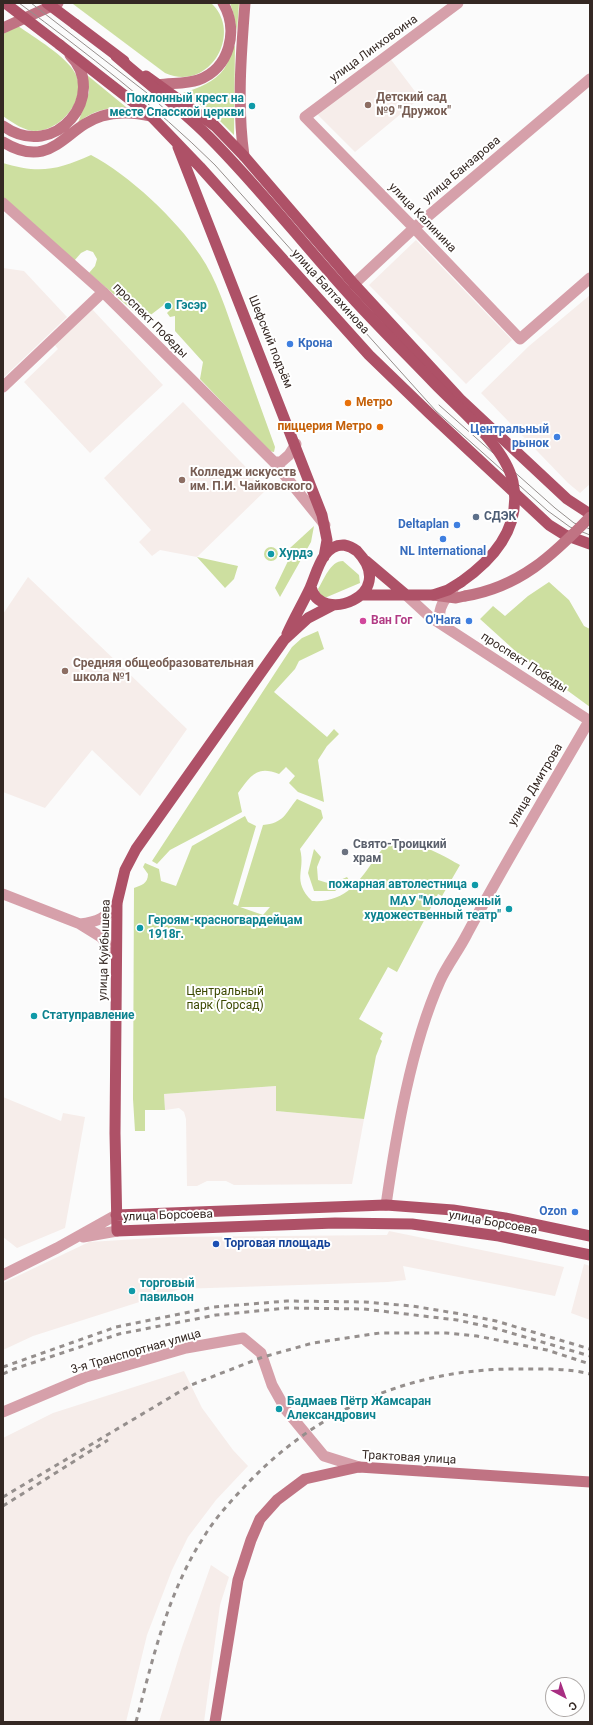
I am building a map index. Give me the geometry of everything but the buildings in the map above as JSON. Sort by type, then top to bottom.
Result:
[{"type":"main road","name":"улица Балтахинова","points":[[5,3],[151,116],[344,328],[428,413],[549,525],[565,535],[590,544]]},
{"type":"main road","name":"улица Балтахинова","points":[[46,3],[116,56],[215,126],[244,156],[354,284],[460,399],[567,499],[590,515]]},
{"type":"main road","points":[[3,22],[46,3]]},
{"type":"main road","points":[[3,28],[58,3]]},
{"type":"main road","points":[[158,85],[198,80],[213,71],[222,62],[229,46],[231,28],[230,17],[223,3]]},
{"type":"main road","points":[[244,156],[241,135],[241,101],[245,3]]},
{"type":"main road","points":[[3,126],[20,135],[42,137],[55,133],[71,120],[81,100],[83,81],[78,62],[60,45]]},
{"type":"main road","name":"улица Куйбышева","points":[[116,56],[209,137],[355,301],[484,435],[503,460],[513,481],[514,504],[512,522],[505,539],[491,557],[461,582],[448,590],[433,595],[362,595],[345,603],[333,604],[308,618],[284,640]]},
{"type":"main road","points":[[3,142],[14,148],[38,151],[57,145],[89,122],[102,116],[122,113],[151,116]]},
{"type":"main road","name":"Шефский подъём","points":[[175,141],[296,444],[325,526],[327,540],[324,557]]},
{"type":"main road","points":[[433,595],[456,597],[490,591],[532,571],[556,551],[590,515]]},
{"type":"main road","points":[[324,557],[335,547],[346,546],[354,548],[364,560],[405,594]]},
{"type":"main road","name":"улица Куйбышева","points":[[116,1215],[114,1133],[117,903],[125,870],[136,849],[284,640],[311,587],[324,557]]},
{"type":"main road","points":[[362,595],[368,587],[370,578],[369,570],[364,560]]},
{"type":"main road","points":[[311,587],[314,596],[318,601],[325,604],[333,604]]},
{"type":"main road","name":"улица Борсоева","points":[[590,1236],[505,1218],[453,1210],[386,1205],[116,1215],[117,1231],[335,1223],[412,1224],[499,1236],[590,1255]]},
{"type":"main road","name":"Трактовая улица","points":[[215,1722],[238,1580],[251,1540],[260,1519],[277,1500],[305,1479],[359,1467],[590,1482]]},
{"type":"street","name":"улица Линховоина","points":[[305,117],[458,3]]},
{"type":"street","name":"улица Банзарова","points":[[354,284],[414,228],[590,79]]},
{"type":"street","name":"улица Калинина","points":[[305,117],[520,339],[590,278]]},
{"type":"street","name":"проспект Победы","points":[[3,203],[103,292],[274,462],[325,526]]},
{"type":"street","points":[[3,387],[103,292]]},
{"type":"street","points":[[274,462],[281,462],[285,459],[296,444]]},
{"type":"street","points":[[444,626],[439,617],[441,607],[456,597],[461,582]]},
{"type":"street","name":"проспект Победы","points":[[405,594],[430,617],[589,721]]},
{"type":"street","name":"улица Дмитрова","points":[[386,1205],[391,1171],[410,1075],[427,1015],[440,980],[464,941],[505,862],[589,721]]},
{"type":"street","points":[[3,894],[80,924],[101,938],[116,957]]},
{"type":"street","points":[[80,924],[104,919],[117,903]]},
{"type":"street","points":[[3,1275],[116,1215]]},
{"type":"street","points":[[74,1238],[117,1231]]},
{"type":"street","name":"3-я Транспортная улица","points":[[3,1412],[86,1377],[186,1348],[243,1338],[261,1353],[272,1385],[286,1410],[324,1456],[359,1467]]},
{"type":"shaded area","name":"Детский сад №9 \"Дружок\"","points":[[389,57],[420,98],[355,152],[316,113]]},
{"type":"shaded area","points":[[416,240],[512,340],[466,384],[369,285]]},
{"type":"shaded area","points":[[3,268],[24,271],[67,317],[3,378]]},
{"type":"shaded area","name":"Центральный рынок","points":[[590,295],[590,484],[580,493],[568,483],[481,393],[529,346]]},
{"type":"shaded area","points":[[92,309],[163,385],[90,453],[24,382],[58,349],[54,344]]},
{"type":"shaded area","name":"Колледж искусств им. П.И. Чайковского","points":[[183,402],[267,489],[197,557],[160,550],[152,556],[139,542],[151,530],[104,478]]},
{"type":"shaded area","name":"Средняя общеобразовательная школа №1","points":[[28,577],[187,729],[140,796],[92,750],[45,808],[3,792],[3,614]]},
{"type":"shaded area","points":[[276,1086],[277,1111],[364,1119],[352,1184],[234,1185],[226,1181],[207,1181],[197,1186],[187,1186],[186,1119],[184,1112],[179,1108],[165,1110],[164,1094]]},
{"type":"shaded area","points":[[3,1097],[61,1121],[63,1113],[85,1117],[65,1228],[17,1248],[3,1237]]},
{"type":"shaded area","points":[[389,1231],[564,1267],[555,1296],[403,1266],[406,1280],[388,1282],[180,1289],[33,1336],[3,1350],[3,1283],[89,1242],[170,1237],[387,1235]]},
{"type":"shaded area","points":[[584,1264],[590,1266],[590,1320],[571,1313]]},
{"type":"shaded area","points":[[184,1371],[202,1408],[233,1450],[248,1466],[216,1500],[188,1537],[172,1570],[147,1635],[126,1722],[3,1722],[3,1438],[53,1413]]},
{"type":"shaded area","points":[[211,1565],[229,1577],[220,1605],[204,1722],[159,1722],[182,1647]]},
{"type":"green space","points":[[211,3],[220,15],[224,29],[223,44],[217,57],[208,68],[195,75],[181,77],[165,73],[73,4]]},
{"type":"green space","points":[[230,3],[239,3],[237,31],[233,12]]},
{"type":"green space","points":[[18,26],[65,60],[75,73],[78,83],[78,92],[70,111],[55,125],[46,129],[36,131],[27,130],[3,116],[3,34]]},
{"type":"green space","points":[[235,45],[234,135],[216,117],[183,93],[206,84],[216,78],[226,66]]},
{"type":"green space","points":[[87,75],[126,107],[100,110],[89,115],[78,123],[89,92]]},
{"type":"green space","points":[[91,155],[121,174],[151,199],[178,227],[200,255],[225,306],[275,447],[274,452],[269,451],[200,379],[203,362],[175,331],[175,316],[170,317],[167,313],[171,309],[170,303],[165,304],[144,320],[89,273],[95,266],[97,259],[93,252],[87,250],[81,253],[74,261],[3,200],[3,163],[27,168],[48,169],[68,164]]},
{"type":"green space","points":[[314,526],[311,542],[280,597],[275,588],[288,561],[290,548]]},
{"type":"green space","points":[[271,547],[276,549],[278,554],[276,559],[271,561],[266,559],[264,554],[266,549]]},
{"type":"green space","points":[[197,557],[238,566],[234,579],[225,588]]},
{"type":"green space","points":[[343,561],[359,575],[360,583],[327,597],[321,597],[318,589],[331,567],[338,562]]},
{"type":"green space","points":[[549,582],[569,600],[584,626],[590,629],[590,707],[523,658],[480,619],[493,606],[505,616],[528,596]]},
{"type":"green space","points":[[318,631],[324,649],[299,661],[295,669],[274,692],[327,737],[334,729],[339,734],[327,746],[318,760],[324,802],[298,792],[289,783],[295,776],[286,767],[279,774],[265,771],[259,772],[251,777],[238,793],[242,812],[170,850],[157,864],[152,861],[292,647],[302,638]]},
{"type":"green space","name":"Центральный парк (Горсад)","points":[[297,799],[321,810],[323,818],[300,849],[300,875],[302,887],[312,901],[324,901],[342,895],[357,882],[384,848],[394,841],[409,842],[418,845],[460,865],[442,896],[438,894],[397,972],[388,967],[359,1019],[383,1033],[380,1039],[382,1041],[376,1056],[364,1119],[276,1111],[276,1086],[164,1094],[165,1110],[145,1110],[145,1131],[135,1131],[133,1099],[134,888],[144,884],[147,880],[148,874],[143,867],[145,863],[159,869],[161,881],[176,886],[192,846],[245,816],[248,822],[256,826],[233,904],[238,906],[263,825],[280,820]],"holes":[[[240,907],[270,907],[263,915]]]},
{"type":"green space","points":[[314,849],[321,857],[317,867],[318,880],[331,884],[347,877],[349,880],[335,891],[314,891],[308,873]]},
{"type":"tram line","points":[[19,3],[120,81],[192,143],[215,165],[436,411],[548,511],[570,527],[590,535]]},
{"type":"tram line","points":[[31,3],[147,93],[169,113]]},
{"type":"tram line","points":[[439,405],[555,508],[574,523],[590,529]]},
{"type":"railway","points":[[3,1367],[116,1327],[214,1307],[287,1301],[365,1302],[412,1306],[496,1321],[590,1349]]},
{"type":"railway","points":[[3,1374],[119,1334],[216,1315],[287,1308],[364,1309],[457,1320],[494,1328],[590,1356]]},
{"type":"railway","points":[[3,1497],[191,1385],[263,1357],[313,1343],[380,1333],[446,1333],[477,1336],[547,1350],[590,1364]]},
{"type":"railway","points":[[136,1722],[156,1649],[171,1602],[192,1556],[214,1522],[246,1485],[274,1458],[305,1434],[337,1414],[370,1398],[405,1385],[442,1376],[480,1371],[519,1369],[564,1370],[590,1374]]},
{"type":"railway","points":[[3,1506],[108,1440]]},
{"type":"place","name":"Детский сад №9 \"Дружок\"","points":[[368,105]]},
{"type":"place","name":"Поклонный крест на месте Спасской церкви","points":[[252,106]]},
{"type":"place","name":"Гэсэр","points":[[168,306]]},
{"type":"place","name":"Крона","points":[[290,344]]},
{"type":"place","name":"Метро","points":[[348,403]]},
{"type":"place","name":"пиццерия Метро","points":[[380,427]]},
{"type":"place","name":"Центральный рынок","points":[[557,437]]},
{"type":"place","name":"Колледж искусств им. П.И. Чайковского","points":[[182,480]]},
{"type":"place","name":"СДЭК","points":[[476,517]]},
{"type":"place","name":"Deltaplan","points":[[457,525]]},
{"type":"place","name":"NL International","points":[[443,539]]},
{"type":"place","name":"Хурдэ","points":[[271,554]]},
{"type":"place","name":"Ван Гог","points":[[363,621]]},
{"type":"place","name":"O'Hara","points":[[469,621]]},
{"type":"place","name":"Средняя общеобразовательная школа №1","points":[[65,671]]},
{"type":"place","name":"Свято-Троицкий храм","points":[[345,852]]},
{"type":"place","name":"пожарная автолестница","points":[[475,885]]},
{"type":"place","name":"МАУ \"Молодежный художественный театр\"","points":[[509,909]]},
{"type":"place","name":"Героям-красногвардейцам 1918г.","points":[[140,928]]},
{"type":"place","name":"Статуправление","points":[[34,1016]]},
{"type":"place","name":"Ozon","points":[[575,1212]]},
{"type":"place","name":"Торговая площадь","points":[[216,1244]]},
{"type":"place","name":"торговый павильон","points":[[132,1291]]},
{"type":"place","name":"Бадмаев Пётр Жамсаран Александрович","points":[[279,1409]]}]
